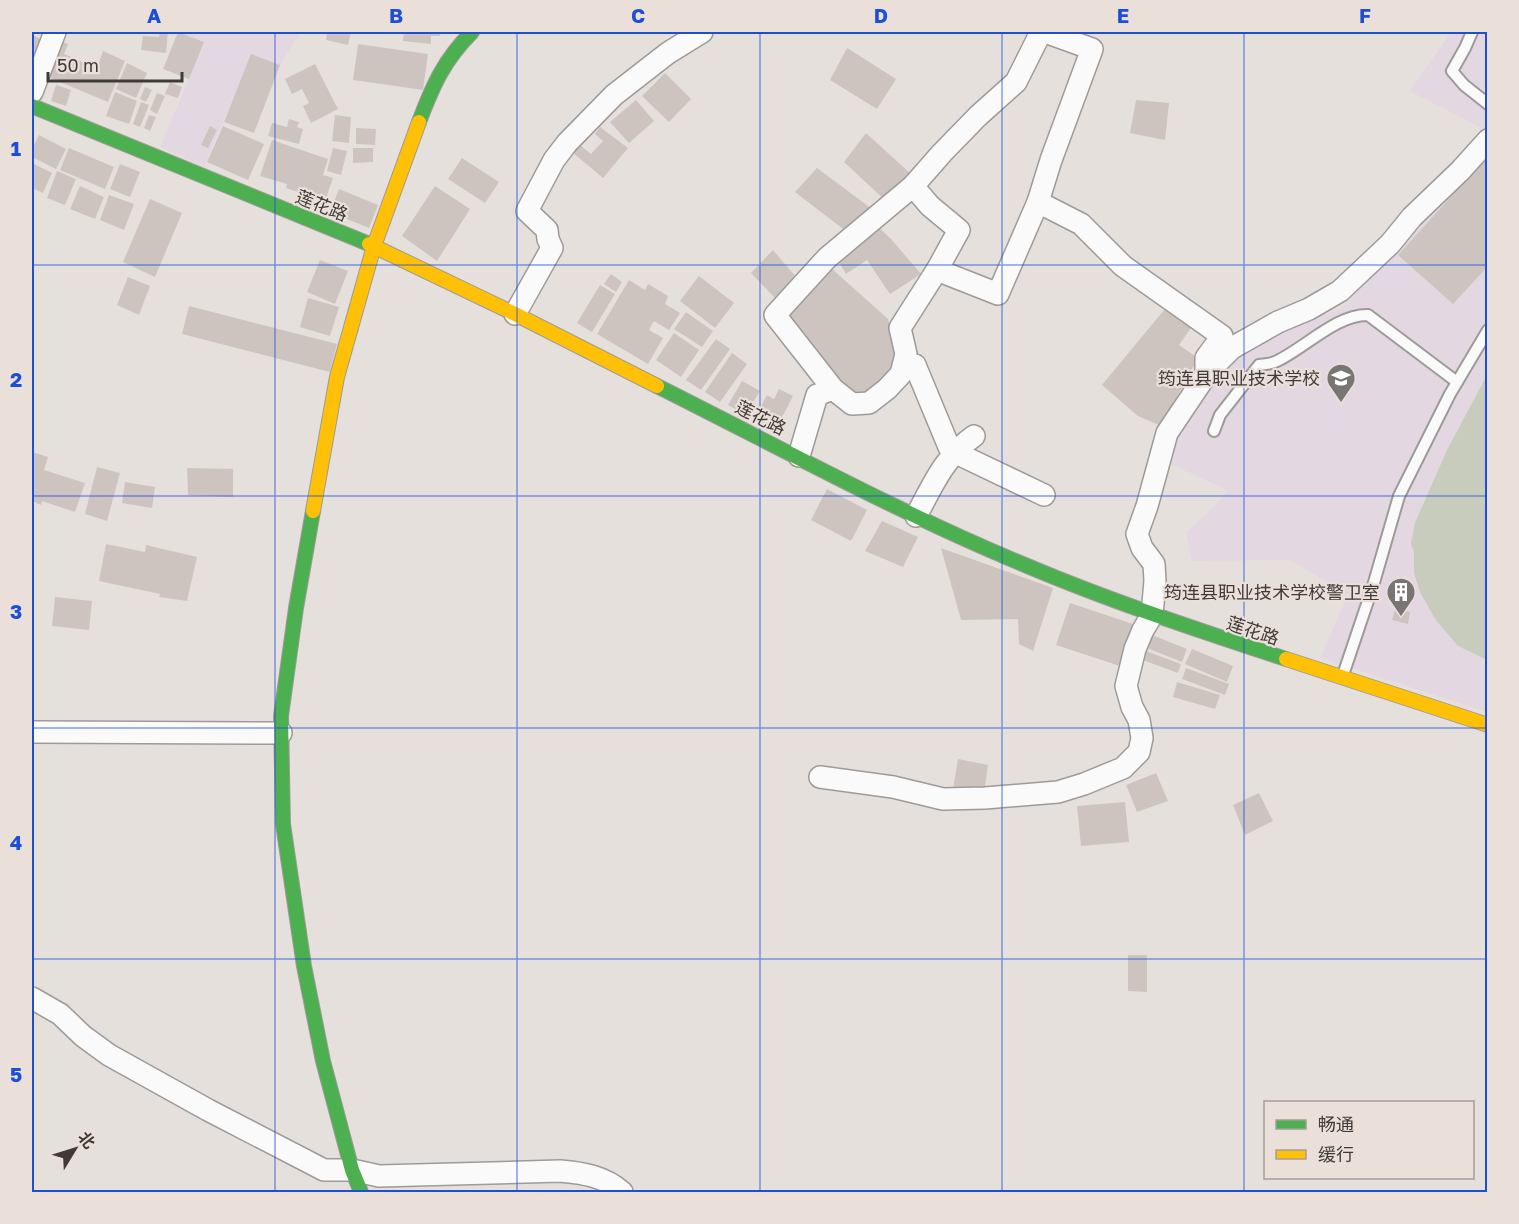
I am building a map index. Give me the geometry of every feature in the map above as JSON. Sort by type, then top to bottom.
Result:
[{"type":"main road","points":[[361,1192],[352,1170],[323,1061],[304,966],[283,824],[281,716],[296,608],[337,376],[374,246],[437,75],[449,55],[472,32]]},
{"type":"main road","name":"莲花路","points":[[32,106],[374,246],[515,314],[916,516],[1024,565],[1152,615],[1488,725]]},
{"type":"street","points":[[32,92],[55,32]]},
{"type":"street","points":[[515,314],[552,248],[547,230],[527,211],[554,160],[614,95],[668,53],[702,32]]},
{"type":"street","points":[[914,186],[930,206],[959,230],[900,328],[906,354],[901,374],[869,403],[852,404],[833,389],[776,315],[827,258],[914,186],[950,145],[1016,82],[1043,32],[1092,49],[1038,202],[998,294],[937,270]]},
{"type":"street","points":[[820,777],[893,787],[943,799],[964,799],[1058,792],[1123,768],[1139,752],[1142,738],[1139,720],[1126,686],[1135,649],[1152,615],[1155,581],[1154,564],[1142,548],[1137,534],[1167,433],[1206,375],[1232,348],[1340,291],[1390,244],[1412,217],[1488,141]]},
{"type":"street","points":[[1038,202],[1081,224],[1123,266],[1222,336],[1206,358],[1206,375]]},
{"type":"street","points":[[915,365],[949,447],[954,452],[1044,495]]},
{"type":"street","points":[[799,456],[817,395],[833,389]]},
{"type":"street","points":[[916,516],[939,473],[954,452],[974,436]]},
{"type":"street","points":[[32,732],[281,733]]},
{"type":"street","points":[[32,998],[60,1014],[83,1036],[109,1055],[208,1110],[324,1170],[352,1170],[379,1176],[560,1171],[589,1174],[614,1185],[622,1192]]},
{"type":"lane","points":[[1472,32],[1452,71],[1464,85],[1488,104]]},
{"type":"lane","points":[[1214,431],[1220,415],[1259,365],[1275,362],[1326,330],[1357,315],[1368,315],[1457,382]]},
{"type":"lane","points":[[1342,678],[1373,586],[1399,496],[1457,382],[1488,330]]},
{"type":"shaded area","points":[[178,32],[301,32],[280,65],[262,113],[232,101],[204,167],[160,147],[204,42]]},
{"type":"shaded area","points":[[1451,32],[1487,32],[1487,131],[1410,91]]},
{"type":"shaded area","name":"筠连县职业技术学校","points":[[1487,142],[1487,712],[1320,658],[1348,595],[1290,560],[1192,561],[1186,533],[1229,491],[1166,462],[1176,429],[1212,379],[1239,352],[1285,330],[1342,308]]},
{"type":"green space","points":[[1487,375],[1487,660],[1458,646],[1435,619],[1420,592],[1414,573],[1414,553],[1411,543],[1415,523],[1447,450]]},
{"type":"building","points":[[160,32],[168,32],[166,53],[141,50],[143,36],[159,37]]},
{"type":"building","points":[[178,32],[204,42],[189,79],[163,69]]},
{"type":"building","points":[[327,32],[351,32],[348,45],[326,40]]},
{"type":"building","points":[[404,32],[440,32],[440,36],[431,36],[431,44],[403,41]]},
{"type":"building","points":[[32,35],[44,40],[37,56],[32,53]]},
{"type":"building","points":[[57,40],[68,44],[64,54],[97,68],[103,51],[125,61],[108,102],[43,75]]},
{"type":"building","points":[[358,44],[428,54],[423,90],[353,80]]},
{"type":"building","points":[[847,48],[896,79],[877,109],[830,80]]},
{"type":"building","points":[[251,54],[280,65],[254,133],[224,122]]},
{"type":"building","points":[[127,63],[147,73],[136,98],[116,89]]},
{"type":"building","points":[[315,64],[338,109],[311,123],[303,106],[309,103],[302,89],[292,94],[285,79]]},
{"type":"building","points":[[665,73],[691,99],[669,122],[642,96]]},
{"type":"building","points":[[170,82],[182,87],[178,98],[165,94]]},
{"type":"building","points":[[56,85],[71,90],[66,106],[51,101]]},
{"type":"building","points":[[145,87],[152,90],[146,102],[140,99]]},
{"type":"building","points":[[115,92],[137,101],[129,124],[106,116]]},
{"type":"building","points":[[157,93],[165,96],[157,114],[150,110]]},
{"type":"building","points":[[636,100],[654,121],[629,143],[610,122]]},
{"type":"building","points":[[1136,100],[1169,103],[1165,140],[1130,133]]},
{"type":"building","points":[[141,102],[149,105],[140,127],[133,124]]},
{"type":"building","points":[[149,115],[156,117],[150,131],[144,128]]},
{"type":"building","points":[[335,115],[351,117],[349,143],[332,141]]},
{"type":"building","points":[[289,119],[299,122],[297,127],[303,129],[299,144],[268,136],[272,123],[287,127]]},
{"type":"building","points":[[210,126],[217,130],[208,148],[201,145]]},
{"type":"building","points":[[223,126],[264,144],[248,180],[207,162]]},
{"type":"building","points":[[600,127],[628,148],[603,178],[572,152],[579,144],[591,154],[603,141],[595,134]]},
{"type":"building","points":[[356,128],[376,129],[375,145],[356,144]]},
{"type":"building","points":[[866,133],[913,176],[887,202],[844,162]]},
{"type":"building","points":[[39,135],[66,149],[56,169],[32,157],[32,149]]},
{"type":"building","points":[[272,140],[328,159],[323,175],[333,178],[325,201],[286,188],[287,184],[260,176]]},
{"type":"building","points":[[69,148],[114,167],[105,189],[60,170]]},
{"type":"building","points":[[333,148],[347,151],[341,175],[327,171]]},
{"type":"building","points":[[353,148],[373,148],[373,162],[353,163]]},
{"type":"building","points":[[1488,156],[1488,266],[1453,304],[1398,255]]},
{"type":"building","points":[[462,158],[499,182],[485,203],[448,179]]},
{"type":"building","points":[[32,163],[52,173],[43,193],[32,188]]},
{"type":"building","points":[[120,164],[140,172],[130,197],[110,189]]},
{"type":"building","points":[[817,168],[872,209],[847,232],[795,192]]},
{"type":"building","points":[[57,171],[76,179],[65,205],[47,198]]},
{"type":"building","points":[[80,186],[104,197],[95,219],[70,209]]},
{"type":"building","points":[[435,186],[470,209],[437,261],[402,236]]},
{"type":"building","points":[[339,189],[378,205],[369,228],[330,212]]},
{"type":"building","points":[[109,195],[134,204],[124,230],[100,220]]},
{"type":"building","points":[[150,199],[182,213],[155,277],[123,262]]},
{"type":"building","points":[[875,224],[921,274],[890,294],[867,260],[846,274],[836,257]]},
{"type":"building","points":[[773,250],[797,278],[775,298],[751,273]]},
{"type":"building","points":[[320,260],[348,271],[335,304],[307,292]]},
{"type":"building","points":[[831,268],[888,319],[899,348],[895,371],[865,396],[836,383],[785,314]]},
{"type":"building","points":[[611,274],[622,282],[616,292],[604,284]]},
{"type":"building","points":[[699,276],[734,303],[715,328],[680,301]]},
{"type":"building","points":[[128,277],[150,286],[139,315],[117,305]]},
{"type":"building","points":[[629,280],[645,290],[648,284],[668,296],[665,304],[680,313],[669,330],[654,321],[649,330],[663,338],[648,364],[597,334]]},
{"type":"building","points":[[600,285],[615,294],[592,332],[577,323]]},
{"type":"building","points":[[308,298],[339,307],[330,336],[300,327]]},
{"type":"building","points":[[189,306],[337,344],[330,372],[182,334]]},
{"type":"building","points":[[1164,310],[1191,328],[1179,345],[1198,358],[1161,426],[1138,416],[1102,385]]},
{"type":"building","points":[[686,312],[713,331],[702,347],[674,329]]},
{"type":"building","points":[[674,333],[699,350],[681,377],[656,360]]},
{"type":"building","points":[[716,339],[730,349],[701,390],[686,380]]},
{"type":"building","points":[[732,353],[747,364],[720,402],[705,392]]},
{"type":"building","points":[[742,381],[760,391],[753,402],[757,405],[749,417],[728,405]]},
{"type":"building","points":[[779,389],[793,396],[775,431],[754,420],[767,395],[774,399]]},
{"type":"building","points":[[32,452],[48,457],[44,470],[85,483],[75,512],[42,501],[41,505],[32,501]]},
{"type":"building","points":[[97,467],[120,473],[107,521],[85,514]]},
{"type":"building","points":[[187,468],[233,469],[233,497],[188,495]]},
{"type":"building","points":[[125,482],[155,487],[152,508],[122,503]]},
{"type":"building","points":[[827,489],[867,510],[851,541],[811,520]]},
{"type":"building","points":[[882,521],[918,537],[903,567],[865,551]]},
{"type":"building","points":[[106,544],[145,552],[146,545],[197,557],[187,601],[159,597],[160,594],[99,581]]},
{"type":"building","points":[[941,548],[1053,588],[1033,651],[1019,644],[1018,619],[961,620]]},
{"type":"building","points":[[55,597],[92,601],[89,630],[52,626]]},
{"type":"building","points":[[1070,603],[1139,626],[1126,668],[1056,645]]},
{"type":"building","name":"筠连县职业技术学校警卫室","points":[[1395,609],[1410,612],[1408,624],[1392,620]]},
{"type":"building","points":[[1147,633],[1187,649],[1182,662],[1142,646]]},
{"type":"building","points":[[1192,649],[1233,666],[1227,682],[1185,664]]},
{"type":"building","points":[[1143,650],[1181,664],[1178,673],[1140,659]]},
{"type":"building","points":[[1186,668],[1229,684],[1225,695],[1182,679]]},
{"type":"building","points":[[1177,682],[1220,695],[1215,709],[1173,697]]},
{"type":"building","points":[[958,759],[988,765],[984,794],[953,789]]},
{"type":"building","points":[[1156,773],[1168,801],[1137,812],[1126,785]]},
{"type":"building","points":[[1259,793],[1273,821],[1245,835],[1233,805]]},
{"type":"building","points":[[1125,802],[1129,842],[1081,846],[1077,806]]},
{"type":"building","points":[[1128,955],[1147,955],[1147,992],[1128,991]]},
{"type":"traffic: fast","points":[[419,122],[440,74],[462,42],[472,32]]},
{"type":"traffic: fast","points":[[32,106],[369,244]]},
{"type":"traffic: fast","points":[[657,386],[885,502],[978,545],[1122,603],[1286,659]]},
{"type":"traffic: fast","points":[[313,511],[296,608],[281,716],[283,824],[304,966],[323,1061],[352,1170],[361,1192]]},
{"type":"traffic: slow","points":[[313,511],[337,377],[374,246],[419,122]]},
{"type":"traffic: slow","points":[[369,244],[657,386]]},
{"type":"traffic: slow","points":[[1286,659],[1488,725]]},
{"type":"place","name":"筠连县职业技术学校","points":[[1341,404]]},
{"type":"place","name":"筠连县职业技术学校警卫室","points":[[1401,618]]}]
